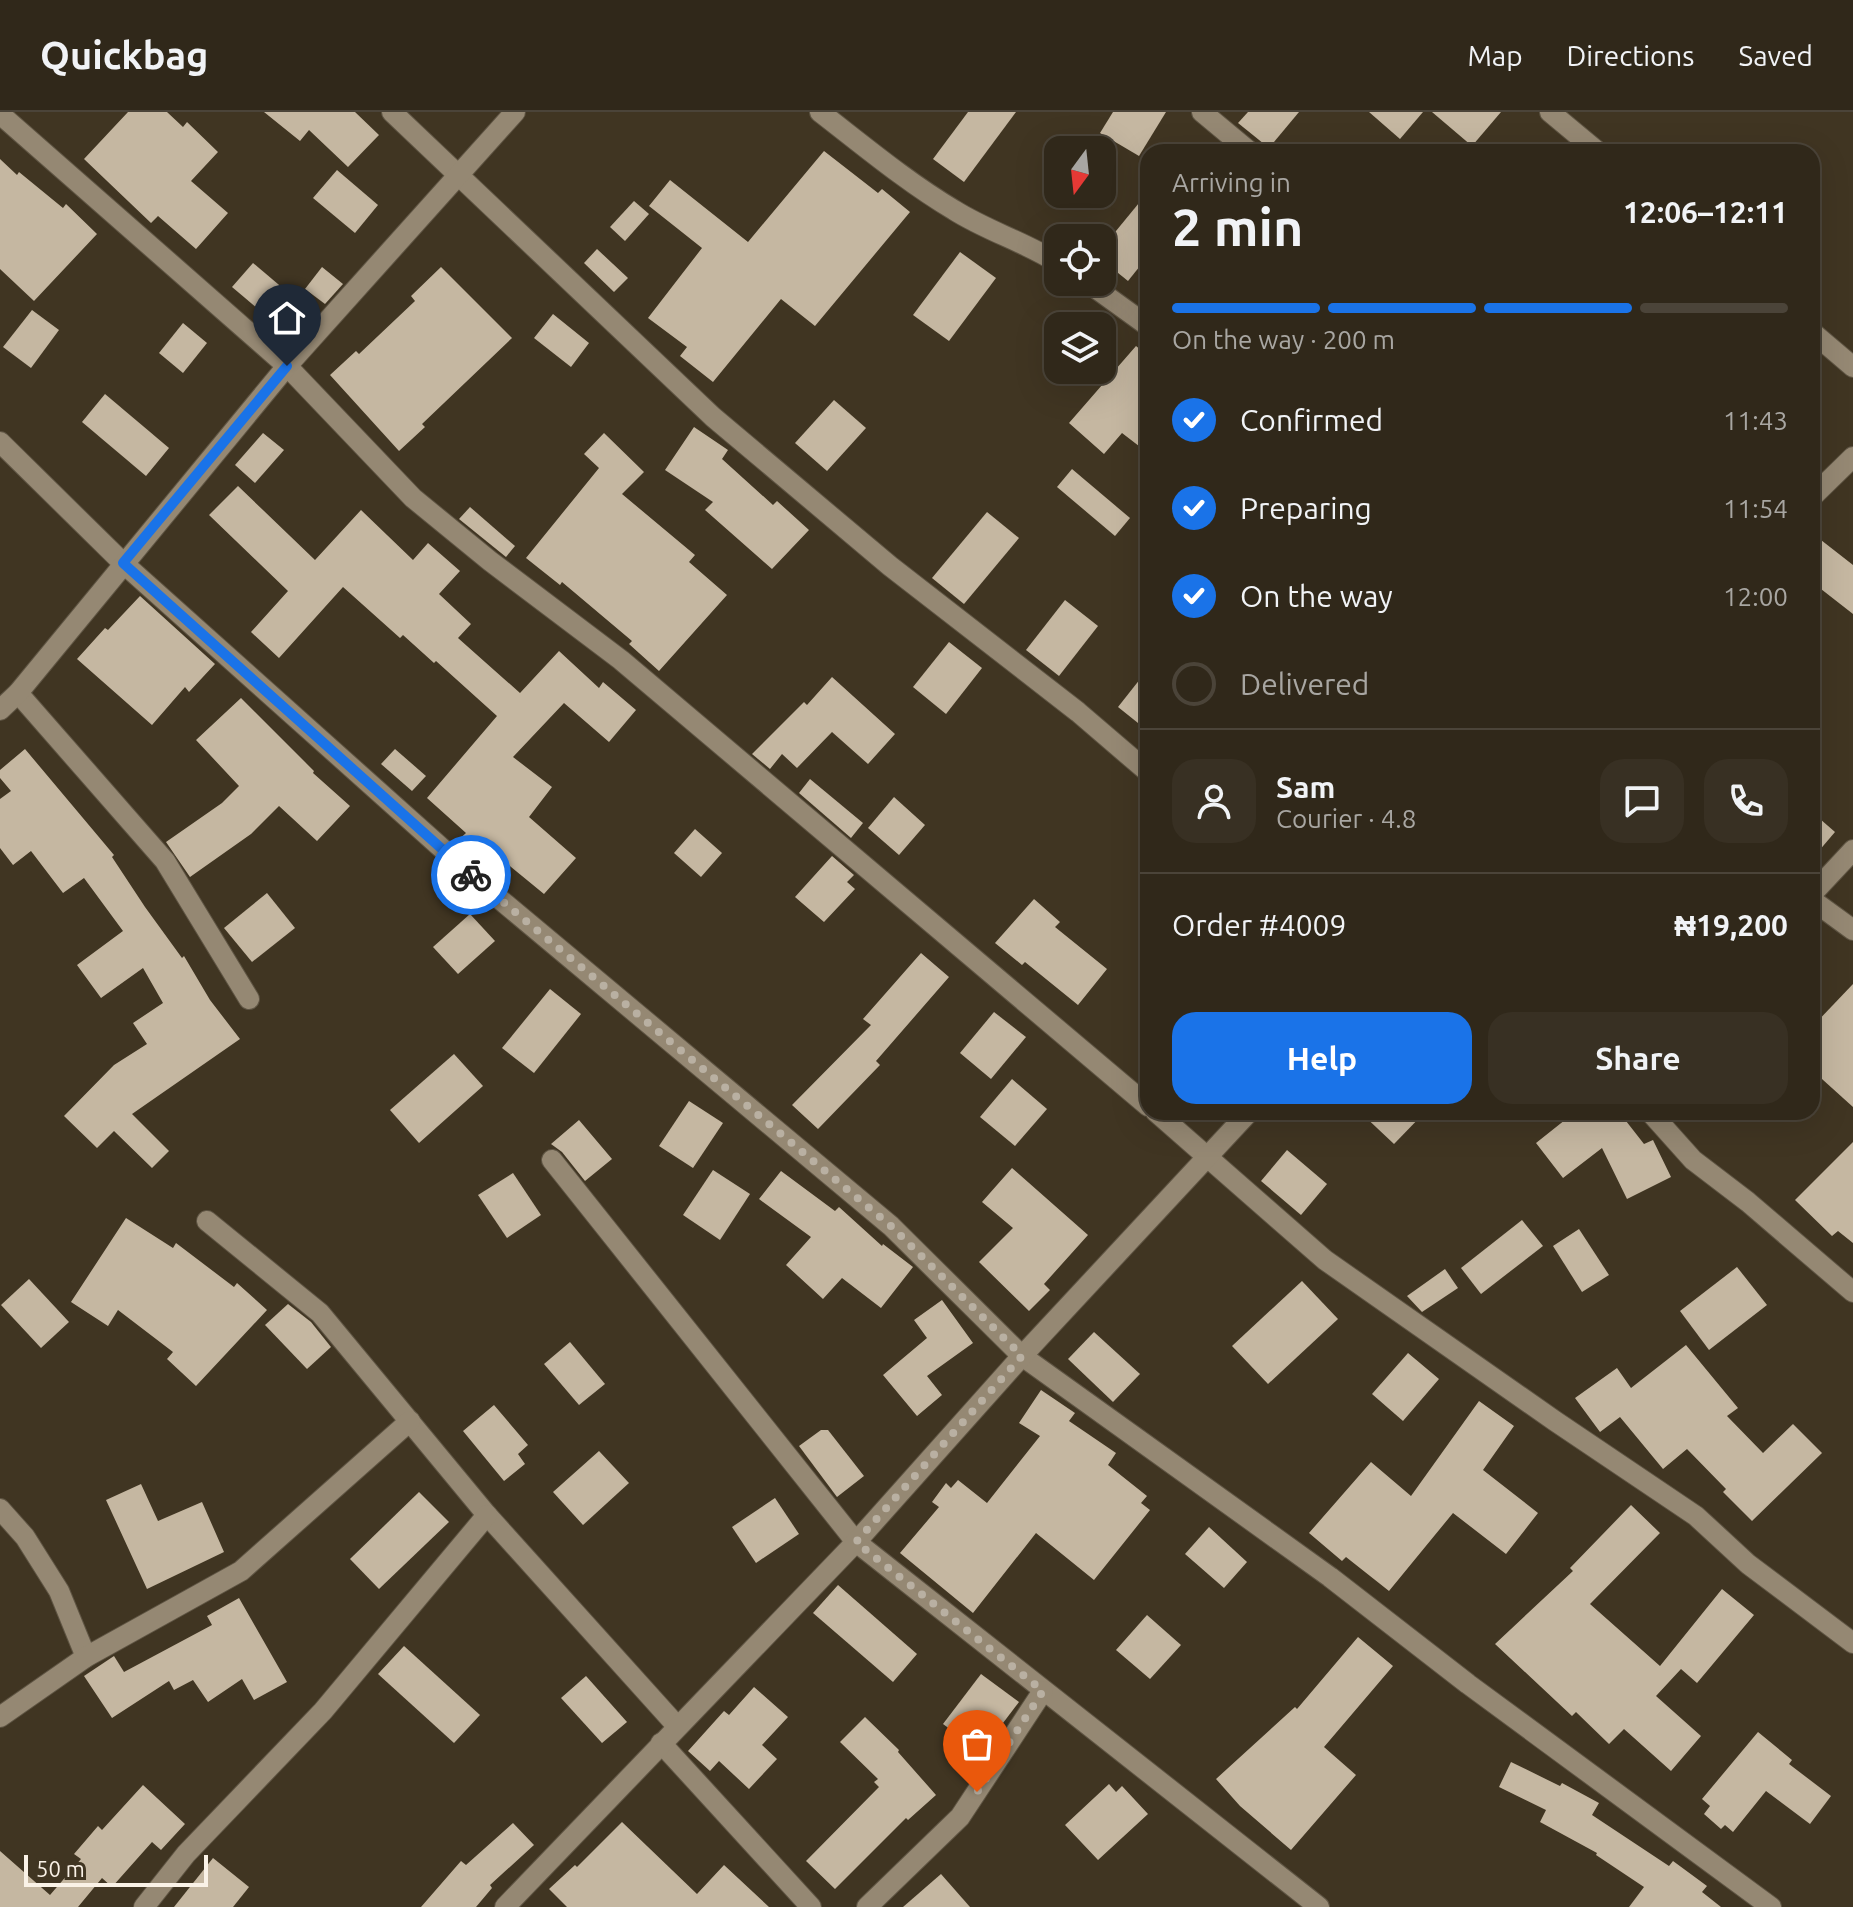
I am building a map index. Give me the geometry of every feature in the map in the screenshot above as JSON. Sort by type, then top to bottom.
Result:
[{"type":"street","points":[[392,112],[713,417],[890,566],[1078,712],[1140,765]]},
{"type":"street","points":[[0,710],[18,693],[287,366],[515,112]]},
{"type":"street","points":[[820,112],[956,212],[1044,254]]},
{"type":"street","points":[[1202,112],[1240,144]]},
{"type":"street","points":[[1550,112],[1588,144]]},
{"type":"street","points":[[0,114],[287,366],[413,498],[621,660],[1140,1099]]},
{"type":"street","points":[[1106,296],[1140,320]]},
{"type":"street","points":[[1820,339],[1853,367]]},
{"type":"street","points":[[0,442],[123,563],[484,886],[891,1226],[1022,1356],[1330,1577],[1468,1684],[1771,1907]]},
{"type":"street","points":[[1820,489],[1853,457]]},
{"type":"street","points":[[18,693],[165,861],[249,999]]},
{"type":"street","points":[[1820,888],[1853,850]]},
{"type":"street","points":[[1820,903],[1853,930]]},
{"type":"street","points":[[1166,1120],[1325,1260],[1696,1516],[1748,1564],[1853,1643]]},
{"type":"street","points":[[505,1907],[856,1542],[1022,1356],[1242,1120]]},
{"type":"street","points":[[1657,1120],[1693,1160],[1748,1202],[1853,1292]]},
{"type":"street","points":[[552,1160],[856,1542],[1319,1907]]},
{"type":"street","points":[[207,1221],[320,1313],[487,1515],[677,1726]]},
{"type":"street","points":[[0,1717],[86,1657],[241,1571],[410,1421]]},
{"type":"street","points":[[0,1509],[25,1537],[59,1591],[86,1657]]},
{"type":"street","points":[[144,1907],[186,1854],[323,1711],[487,1515]]},
{"type":"street","points":[[867,1907],[960,1817],[1043,1691]]},
{"type":"street","points":[[661,1743],[811,1907]]},
{"type":"building","points":[[128,112],[167,112],[183,127],[187,122],[218,152],[191,181],[228,213],[196,249],[158,216],[151,223],[84,159]]},
{"type":"building","points":[[264,112],[355,112],[379,135],[348,167],[309,130],[300,141]]},
{"type":"building","points":[[968,112],[1016,112],[964,182],[933,159]]},
{"type":"building","points":[[1113,112],[1166,112],[1146,144],[1140,144],[1139,156],[1116,142],[1116,136],[1100,133]]},
{"type":"building","points":[[1248,112],[1299,112],[1272,144],[1264,144],[1238,123]]},
{"type":"building","points":[[1369,112],[1423,112],[1400,139]]},
{"type":"building","points":[[1432,112],[1501,112],[1474,144],[1470,144]]},
{"type":"building","points":[[824,151],[878,193],[882,189],[910,212],[815,326],[781,299],[713,382],[680,356],[687,347],[648,318],[702,248],[649,206],[670,180],[748,242]]},
{"type":"building","points":[[0,159],[63,208],[66,204],[97,234],[34,301],[0,269]]},
{"type":"building","points":[[337,170],[378,205],[355,233],[313,198]]},
{"type":"building","points":[[634,201],[649,214],[625,241],[610,227]]},
{"type":"building","points":[[1140,202],[1140,266],[1128,281],[1116,271],[1116,231]]},
{"type":"building","points":[[597,249],[628,278],[614,292],[584,263]]},
{"type":"building","points":[[960,252],[996,278],[949,341],[913,315]]},
{"type":"building","points":[[253,263],[298,301],[277,325],[232,287]]},
{"type":"building","points":[[322,267],[343,284],[325,304],[305,289]]},
{"type":"building","points":[[441,267],[512,338],[422,424],[425,427],[399,451],[330,375],[356,351],[359,354],[415,301],[411,296]]},
{"type":"building","points":[[32,310],[59,330],[31,368],[3,347]]},
{"type":"building","points":[[553,314],[589,343],[571,367],[534,338]]},
{"type":"building","points":[[183,323],[207,343],[183,373],[159,353]]},
{"type":"building","points":[[1136,346],[1140,349],[1140,447],[1122,433],[1104,454],[1069,423],[1103,384],[1116,384],[1116,369]]},
{"type":"building","points":[[105,394],[169,448],[146,476],[82,422]]},
{"type":"building","points":[[834,400],[866,428],[827,471],[795,443]]},
{"type":"building","points":[[694,427],[728,450],[722,459],[773,505],[777,501],[809,530],[772,569],[705,510],[713,502],[665,470]]},
{"type":"building","points":[[263,433],[284,450],[255,483],[235,465]]},
{"type":"building","points":[[604,433],[644,472],[622,494],[695,555],[689,562],[727,595],[659,671],[629,644],[632,641],[562,582],[560,585],[526,558],[599,468],[584,454]]},
{"type":"building","points":[[1072,469],[1130,518],[1115,536],[1057,487]]},
{"type":"building","points":[[238,486],[315,560],[361,510],[413,560],[428,543],[460,571],[439,594],[471,624],[458,638],[520,693],[559,651],[599,688],[603,682],[636,710],[609,742],[564,703],[513,757],[552,787],[529,817],[576,858],[544,894],[483,844],[470,856],[455,843],[466,833],[427,798],[497,716],[436,661],[434,663],[403,635],[400,638],[343,587],[279,658],[251,632],[288,591],[209,515]]},
{"type":"building","points":[[470,507],[515,546],[506,557],[459,519]]},
{"type":"building","points":[[987,512],[1019,538],[964,604],[932,578]]},
{"type":"building","points":[[1820,539],[1853,565],[1853,614],[1820,588]]},
{"type":"building","points":[[140,596],[215,664],[189,692],[185,687],[152,725],[77,659]]},
{"type":"building","points":[[1065,600],[1098,626],[1059,676],[1026,650]]},
{"type":"building","points":[[949,642],[982,668],[946,714],[913,687]]},
{"type":"building","points":[[832,677],[895,734],[868,764],[832,732],[797,768],[782,754],[770,769],[752,754],[804,702],[807,705]]},
{"type":"building","points":[[1140,679],[1140,725],[1118,707]]},
{"type":"building","points":[[241,698],[313,773],[350,806],[317,841],[279,806],[251,834],[190,877],[166,842],[222,803],[239,786],[196,740]]},
{"type":"building","points":[[25,749],[114,855],[112,857],[145,907],[182,958],[184,956],[210,1000],[240,1039],[132,1114],[169,1151],[152,1168],[114,1131],[97,1148],[64,1116],[114,1065],[147,1044],[133,1023],[163,1003],[143,968],[101,998],[77,965],[123,931],[84,878],[63,893],[31,851],[13,865],[0,848],[0,799],[11,791],[0,778],[0,770]]},
{"type":"building","points":[[395,749],[426,776],[412,791],[381,764]]},
{"type":"building","points":[[810,779],[863,823],[851,838],[799,793]]},
{"type":"building","points":[[894,797],[925,825],[899,855],[868,828]]},
{"type":"building","points":[[1820,819],[1835,832],[1820,850]]},
{"type":"building","points":[[695,829],[722,853],[701,877],[674,853]]},
{"type":"building","points":[[832,856],[854,875],[847,882],[855,889],[824,922],[795,897]]},
{"type":"building","points":[[267,893],[295,928],[252,962],[224,928]]},
{"type":"building","points":[[1034,899],[1060,922],[1055,927],[1107,969],[1078,1005],[1025,962],[1022,965],[995,943]]},
{"type":"building","points":[[470,914],[495,941],[458,974],[433,947]]},
{"type":"building","points":[[921,953],[949,977],[876,1061],[880,1065],[818,1129],[792,1105],[871,1025],[863,1019]]},
{"type":"building","points":[[1853,984],[1853,1107],[1820,1077],[1820,1019]]},
{"type":"building","points":[[550,989],[581,1014],[534,1073],[502,1048]]},
{"type":"building","points":[[994,1012],[1026,1037],[991,1079],[960,1053]]},
{"type":"building","points":[[454,1054],[483,1086],[419,1143],[390,1110]]},
{"type":"building","points":[[1012,1079],[1047,1109],[1015,1146],[980,1117]]},
{"type":"building","points":[[689,1101],[723,1123],[693,1168],[659,1146]]},
{"type":"building","points":[[579,1120],[612,1159],[585,1181],[562,1152],[551,1144]]},
{"type":"building","points":[[1368,1120],[1417,1120],[1394,1144]]},
{"type":"building","points":[[1565,1120],[1625,1120],[1644,1144],[1653,1140],[1671,1177],[1627,1199],[1602,1148],[1563,1178],[1536,1143]]},
{"type":"building","points":[[1853,1142],[1853,1243],[1838,1231],[1832,1236],[1795,1200]]},
{"type":"building","points":[[1287,1150],[1327,1184],[1301,1215],[1261,1181]]},
{"type":"building","points":[[1012,1168],[1088,1235],[1044,1284],[1050,1290],[1029,1311],[979,1262],[1013,1228],[982,1202]]},
{"type":"building","points":[[713,1170],[750,1194],[720,1240],[683,1215]]},
{"type":"building","points":[[781,1171],[835,1211],[839,1207],[882,1246],[913,1267],[881,1308],[842,1278],[823,1299],[786,1265],[811,1237],[759,1199]]},
{"type":"building","points":[[513,1173],[541,1215],[507,1238],[478,1195]]},
{"type":"building","points":[[126,1218],[173,1248],[176,1243],[234,1287],[237,1283],[267,1310],[196,1386],[167,1359],[173,1352],[118,1310],[108,1326],[71,1302]]},
{"type":"building","points":[[1522,1220],[1543,1246],[1481,1294],[1461,1268]]},
{"type":"building","points":[[1579,1229],[1609,1275],[1582,1292],[1553,1246]]},
{"type":"building","points":[[1737,1267],[1767,1305],[1709,1350],[1680,1311]]},
{"type":"building","points":[[1445,1269],[1458,1288],[1422,1312],[1407,1296]]},
{"type":"building","points":[[29,1279],[69,1322],[41,1348],[1,1305]]},
{"type":"building","points":[[1302,1281],[1338,1319],[1268,1384],[1232,1346]]},
{"type":"building","points":[[942,1300],[973,1343],[927,1376],[942,1395],[917,1416],[883,1375],[927,1338],[914,1320]]},
{"type":"building","points":[[288,1304],[311,1322],[331,1347],[307,1369],[265,1325]]},
{"type":"building","points":[[1094,1332],[1140,1374],[1113,1402],[1068,1359]]},
{"type":"building","points":[[570,1342],[605,1384],[579,1405],[544,1364]]},
{"type":"building","points":[[1686,1345],[1738,1408],[1727,1416],[1763,1453],[1793,1424],[1822,1453],[1752,1521],[1687,1449],[1663,1469],[1620,1417],[1600,1432],[1575,1398],[1617,1368],[1631,1388]]},
{"type":"building","points":[[1408,1353],[1439,1379],[1403,1421],[1372,1394]]},
{"type":"building","points":[[1041,1390],[1075,1413],[1069,1421],[1116,1453],[1108,1465],[1147,1496],[1141,1503],[1150,1510],[1094,1580],[1036,1533],[973,1613],[900,1553],[939,1507],[932,1502],[946,1483],[951,1488],[958,1480],[987,1503],[1040,1436],[1019,1423]]},
{"type":"building","points":[[1479,1401],[1514,1426],[1483,1470],[1538,1513],[1506,1554],[1453,1513],[1389,1591],[1346,1557],[1342,1561],[1309,1533],[1371,1462],[1411,1496]]},
{"type":"building","points":[[494,1405],[528,1445],[518,1454],[525,1464],[504,1481],[463,1431]]},
{"type":"building","points":[[821,1430],[828,1430],[864,1476],[837,1497],[799,1446]]},
{"type":"building","points":[[599,1451],[629,1483],[583,1525],[553,1492]]},
{"type":"building","points":[[141,1484],[158,1521],[202,1502],[224,1552],[147,1589],[106,1500]]},
{"type":"building","points":[[419,1492],[449,1522],[379,1589],[350,1559]]},
{"type":"building","points":[[775,1498],[799,1534],[756,1563],[732,1527]]},
{"type":"building","points":[[1631,1505],[1660,1533],[1590,1604],[1660,1666],[1722,1589],[1754,1615],[1697,1683],[1681,1669],[1656,1696],[1701,1736],[1671,1771],[1624,1729],[1609,1744],[1576,1712],[1572,1716],[1495,1644],[1573,1571],[1570,1568]]},
{"type":"building","points":[[1209,1527],[1247,1562],[1224,1588],[1185,1554]]},
{"type":"building","points":[[838,1585],[917,1654],[893,1682],[813,1613]]},
{"type":"building","points":[[239,1598],[287,1682],[254,1700],[242,1679],[208,1702],[193,1680],[174,1690],[169,1681],[112,1718],[84,1676],[114,1656],[124,1672],[212,1625],[207,1616]]},
{"type":"building","points":[[1147,1615],[1181,1645],[1150,1679],[1116,1650]]},
{"type":"building","points":[[1358,1637],[1393,1666],[1324,1747],[1356,1775],[1291,1850],[1240,1806],[1216,1779],[1295,1707],[1297,1709]]},
{"type":"building","points":[[404,1646],[480,1715],[454,1743],[378,1674]]},
{"type":"building","points":[[981,1674],[1019,1702],[981,1752],[943,1724]]},
{"type":"building","points":[[586,1676],[627,1722],[602,1743],[561,1698]]},
{"type":"building","points":[[754,1687],[788,1717],[762,1745],[777,1759],[749,1789],[719,1761],[710,1771],[688,1751],[724,1711],[729,1715]]},
{"type":"building","points":[[865,1717],[899,1750],[936,1795],[908,1820],[906,1818],[835,1889],[806,1861],[879,1787],[874,1782],[878,1779],[840,1742]]},
{"type":"building","points":[[1758,1732],[1792,1760],[1789,1764],[1831,1796],[1810,1824],[1766,1791],[1733,1832],[1725,1825],[1721,1829],[1704,1814],[1710,1806],[1702,1799]]},
{"type":"building","points":[[1511,1762],[1560,1786],[1562,1783],[1599,1803],[1592,1815],[1669,1866],[1673,1861],[1707,1886],[1702,1892],[1721,1907],[1629,1907],[1644,1887],[1597,1853],[1540,1822],[1546,1810],[1499,1787]]},
{"type":"building","points":[[1109,1784],[1116,1792],[1122,1786],[1148,1814],[1098,1860],[1065,1825]]},
{"type":"building","points":[[143,1785],[185,1824],[161,1850],[152,1842],[112,1887],[102,1878],[78,1907],[0,1907],[0,1851],[50,1895],[81,1859],[74,1854],[98,1826],[102,1830]]},
{"type":"building","points":[[622,1822],[697,1894],[724,1865],[769,1907],[567,1907],[549,1889],[575,1865],[577,1867]]},
{"type":"building","points":[[513,1823],[534,1845],[490,1885],[492,1888],[476,1907],[421,1907],[461,1861],[466,1865]]},
{"type":"building","points":[[213,1858],[249,1887],[233,1907],[174,1907]]},
{"type":"building","points":[[941,1874],[970,1907],[903,1907]]},
{"type":"way so far","points":[[471,875],[891,1226],[1022,1356],[856,1542],[1043,1691],[977,1792]]},
{"type":"route","points":[[287,366],[123,563],[471,875]]}]
